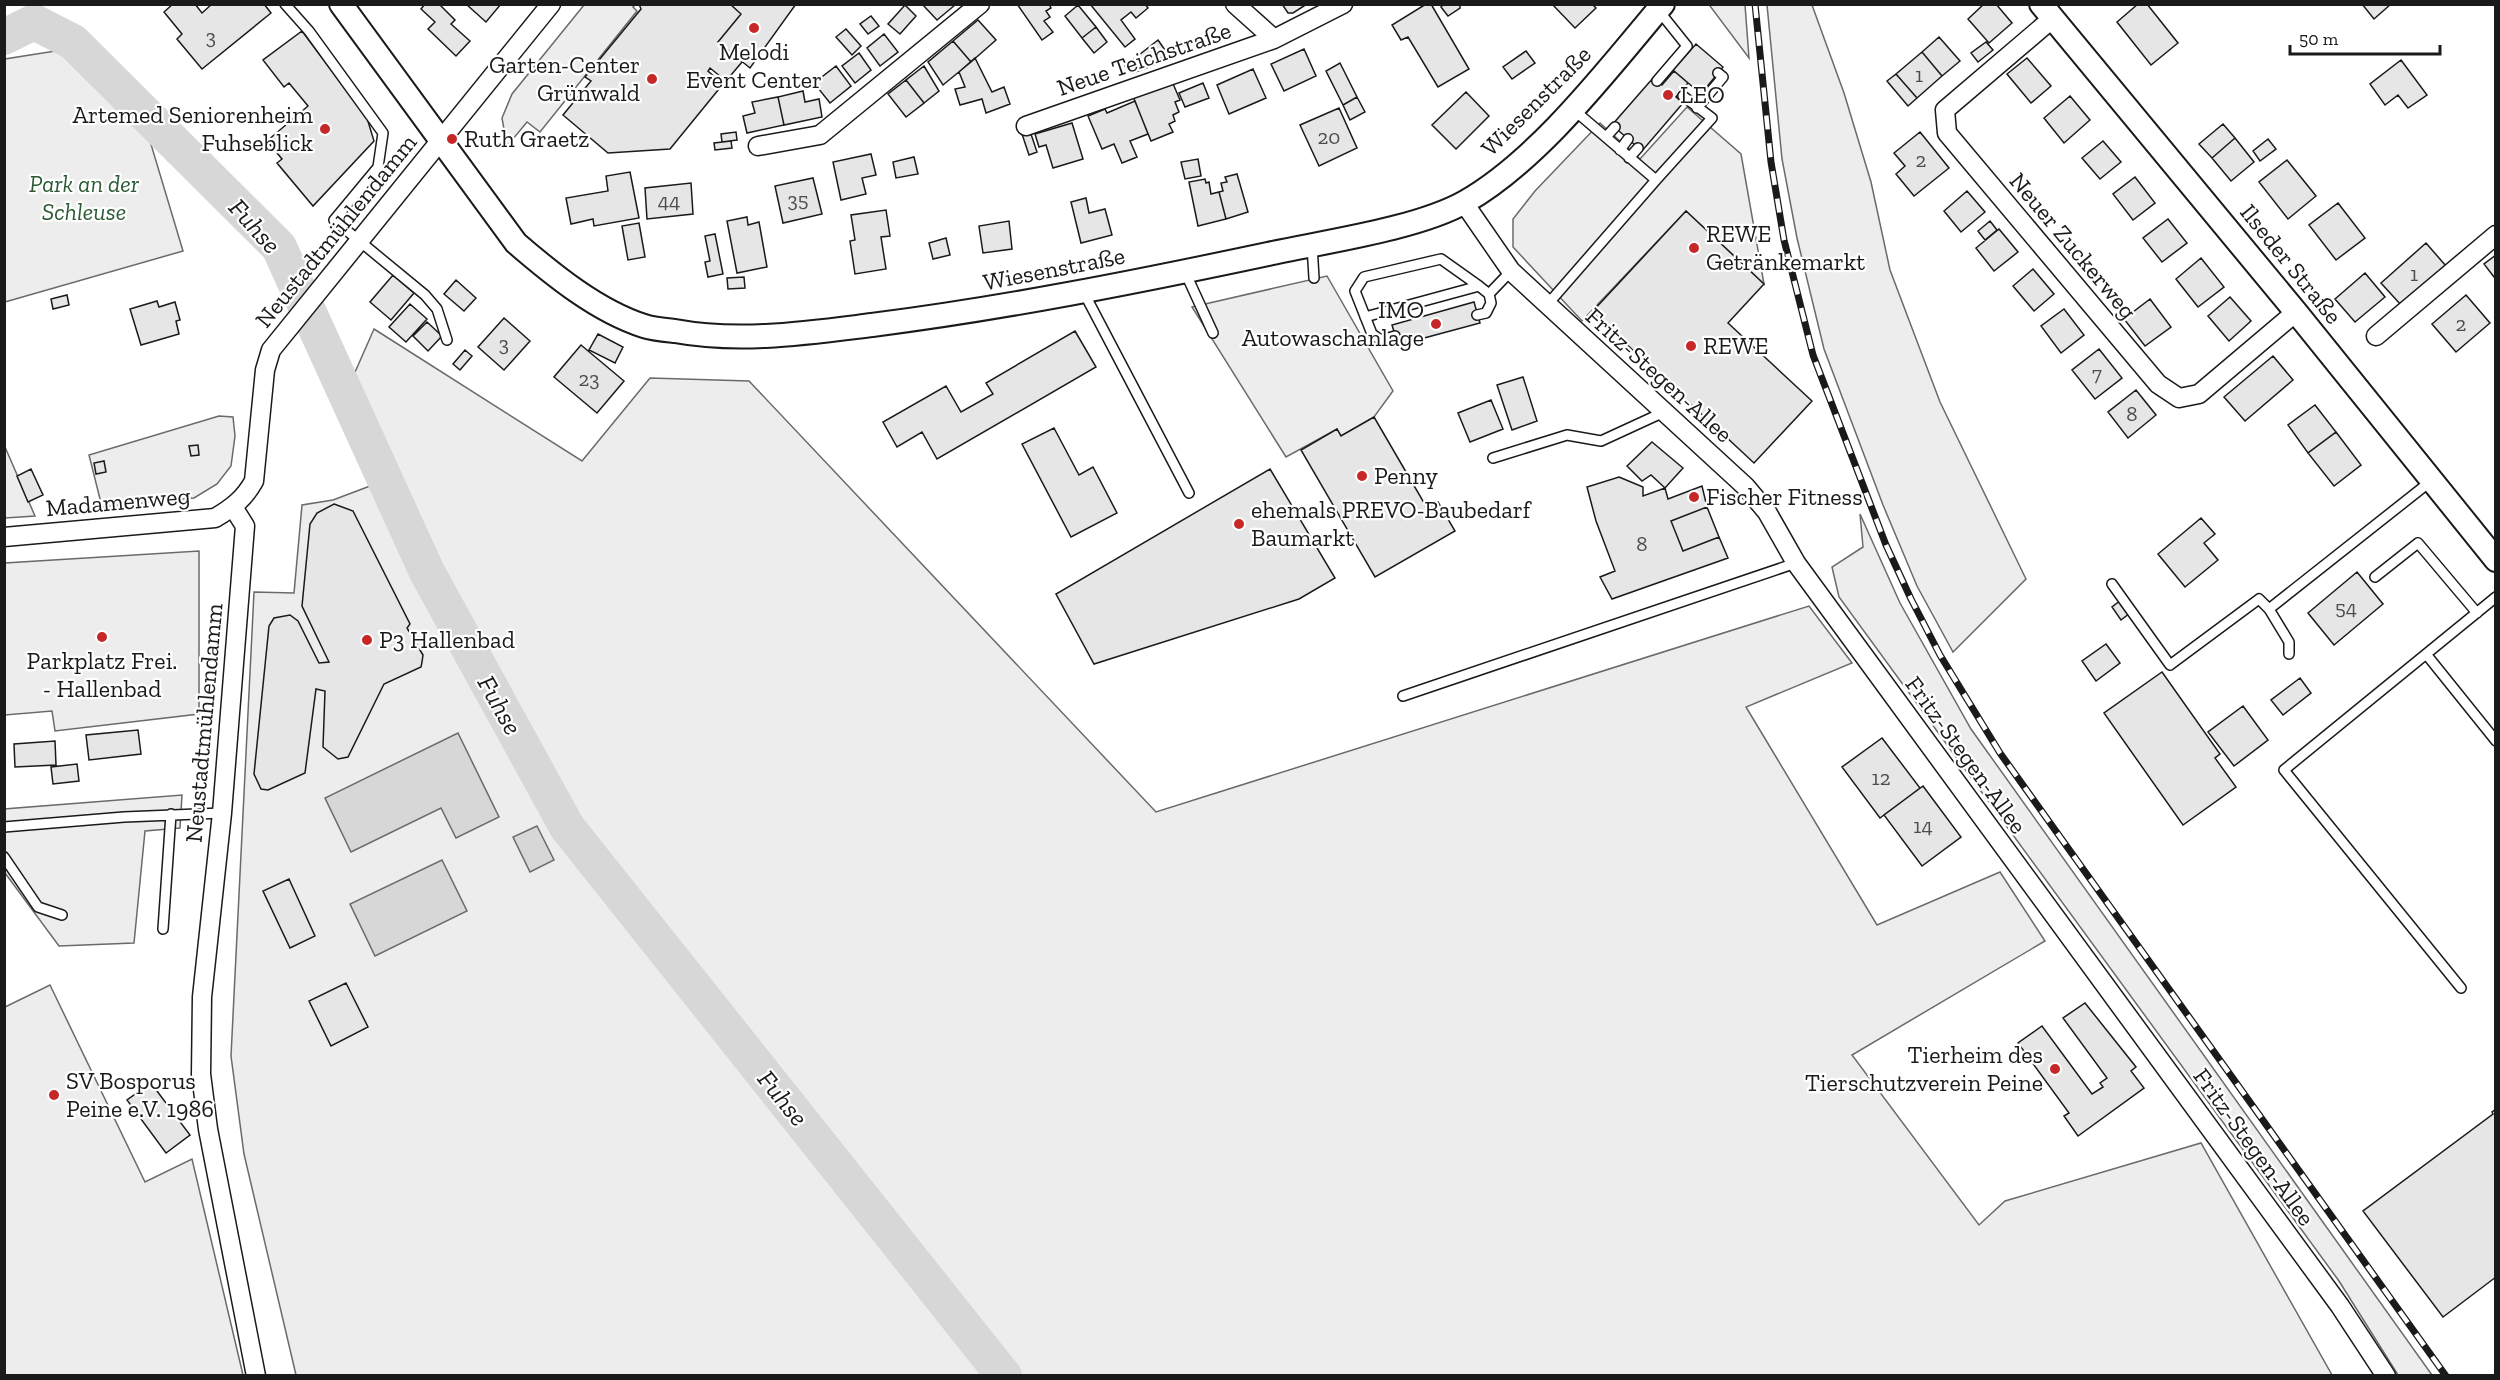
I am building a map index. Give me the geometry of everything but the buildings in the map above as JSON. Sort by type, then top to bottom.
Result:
[{"type":"street","name":"Wiesenstraße","points":[[341,4],[516,243],[550,272],[584,296],[644,326],[710,337],[801,334],[988,310],[1185,272],[1412,222],[1464,203],[1515,167],[1572,108],[1661,8]]},
{"type":"street","name":"Neustadtmühlendamm","points":[[256,1376],[208,1129],[201,1074],[202,997],[222,813],[245,526],[234,507],[247,495],[254,481],[265,369],[271,350],[551,4]]},
{"type":"street","points":[[758,146],[820,135],[980,4]]},
{"type":"street","points":[[1235,4],[1274,39]]},
{"type":"street","name":"Neue Teichstraße","points":[[1026,126],[1274,39],[1343,4]]},
{"type":"street","name":"Ilseder Straße","points":[[2047,11],[2296,312],[2496,560]]},
{"type":"street","name":"Neuer Zuckerweg","points":[[2047,11],[1946,110],[1947,133],[2158,384],[2179,398],[2199,394],[2296,312]]},
{"type":"street","name":"Fritz-Stegen-Allee","points":[[1464,203],[1511,272],[1746,487],[1767,512],[1796,563],[2327,1287],[2386,1376]]},
{"type":"street","points":[[2376,336],[2496,235]]},
{"type":"street","name":"Madamenweg","points":[[4,537],[214,518],[234,507]]},
{"type":"lane","points":[[285,4],[309,31],[383,133],[378,167],[334,220],[426,295],[437,309],[447,340]]},
{"type":"lane","points":[[1661,8],[1689,48],[1661,79]]},
{"type":"lane","points":[[1697,108],[1723,77],[1718,73]]},
{"type":"lane","points":[[1547,305],[1712,118],[1681,96]]},
{"type":"lane","points":[[1572,108],[1656,180]]},
{"type":"lane","points":[[1606,137],[1615,128]]},
{"type":"lane","points":[[1620,150],[1628,139]]},
{"type":"lane","points":[[1629,158],[1638,148]]},
{"type":"lane","points":[[1312,244],[1314,278]]},
{"type":"lane","points":[[1395,336],[1381,340],[1372,334],[1355,291],[1364,277],[1441,259],[1489,294],[1491,303],[1486,312],[1478,315]]},
{"type":"lane","points":[[1185,272],[1213,333]]},
{"type":"lane","points":[[1489,294],[1511,272]]},
{"type":"lane","points":[[1365,317],[1479,286]]},
{"type":"lane","points":[[1083,291],[1189,493]]},
{"type":"lane","points":[[1493,458],[1567,435],[1601,441],[1664,412]]},
{"type":"lane","points":[[2269,609],[2431,481]]},
{"type":"lane","points":[[2375,577],[2418,543],[2477,613]]},
{"type":"lane","points":[[1403,696],[1796,563]]},
{"type":"lane","points":[[2112,584],[2170,665],[2259,599],[2269,609],[2289,642],[2289,654]]},
{"type":"lane","points":[[2461,988],[2284,770],[2496,597]]},
{"type":"lane","points":[[2426,654],[2496,741]]},
{"type":"lane","points":[[4,827],[171,814],[222,813]]},
{"type":"lane","points":[[163,929],[171,814]]},
{"type":"lane","points":[[4,857],[38,907],[63,915]]},
{"type":"shaded area","points":[[1711,4],[1745,5],[1749,58],[1710,6]]},
{"type":"shaded area","points":[[584,5],[635,5],[633,7],[637,11],[540,132],[527,122],[507,146],[502,118],[512,94]]},
{"type":"shaded area","points":[[1767,5],[1812,5],[1844,93],[1871,182],[1890,270],[1940,402],[2026,579],[1953,652],[1917,586],[1883,505],[1824,349],[1797,238],[1782,159]]},
{"type":"shaded area","name":"Park an der Schleuse","points":[[68,49],[156,134],[150,141],[183,251],[5,302],[5,59]]},
{"type":"shaded area","points":[[1687,107],[1741,154],[1764,284],[1686,211],[1582,321],[1513,247],[1513,219],[1535,191],[1600,123],[1640,159]]},
{"type":"shaded area","points":[[1327,276],[1393,391],[1374,417],[1341,436],[1337,429],[1286,457],[1192,307]]},
{"type":"shaded area","points":[[374,329],[582,461],[650,378],[749,381],[1156,812],[1809,606],[1852,663],[1746,707],[1877,925],[2000,872],[2045,941],[1852,1055],[1979,1225],[2005,1201],[2201,1143],[2332,1375],[296,1375],[244,1154],[231,1056],[254,592],[294,593],[302,505],[333,500],[378,483],[341,404]]},
{"type":"shaded area","points":[[219,416],[233,417],[235,436],[231,466],[217,484],[194,498],[102,507],[89,455]]},
{"type":"shaded area","points":[[5,447],[35,516],[5,518]]},
{"type":"shaded area","points":[[1860,514],[1900,603],[1971,729],[2432,1375],[2398,1375],[2339,1281],[1839,597],[1832,567],[1863,547]]},
{"type":"shaded area","name":"Parkplatz Frei. - Hallenbad","points":[[199,551],[199,714],[55,731],[52,711],[5,715],[5,563]]},
{"type":"shaded area","points":[[458,733],[499,817],[456,838],[441,808],[351,852],[325,798]]},
{"type":"shaded area","points":[[182,795],[180,828],[145,831],[134,943],[59,946],[5,873],[4,809]]},
{"type":"shaded area","points":[[537,826],[554,860],[530,872],[513,837]]},
{"type":"shaded area","points":[[442,860],[467,911],[375,956],[350,904]]},
{"type":"shaded area","points":[[50,985],[145,1182],[192,1159],[243,1375],[5,1375],[5,1007]]},
{"type":"waterway","name":"Fuhse","points":[[4,37],[34,22],[73,42],[279,247],[427,572],[567,827],[1004,1376]]},
{"type":"railway","points":[[1755,4],[1771,162],[1784,240],[1813,355],[1886,545],[1911,599],[1940,655],[2000,753],[2446,1376]]},
{"type":"place","name":"Melodi Event Center","points":[[754,28]]},
{"type":"place","name":"Garten-Center Grünwald","points":[[652,79]]},
{"type":"place","name":"LEO","points":[[1668,95]]},
{"type":"place","name":"Artemed Seniorenheim Fuhseblick","points":[[325,129]]},
{"type":"place","name":"Ruth Graetz","points":[[452,139]]},
{"type":"place","name":"REWE Getränkemarkt","points":[[1694,248]]},
{"type":"place","name":"IMO Autowaschanlage","points":[[1436,324]]},
{"type":"place","name":"REWE","points":[[1691,346]]},
{"type":"place","name":"Penny","points":[[1362,476]]},
{"type":"place","name":"Fischer Fitness","points":[[1694,497]]},
{"type":"place","name":"ehemals PREVO-Baubedarf Baumarkt","points":[[1239,524]]},
{"type":"place","name":"Parkplatz Frei. - Hallenbad","points":[[102,637]]},
{"type":"place","name":"P3 Hallenbad","points":[[367,640]]},
{"type":"place","name":"Tierheim des Tierschutzverein Peine","points":[[2055,1069]]},
{"type":"place","name":"SV Bosporus Peine e.V. 1986","points":[[54,1095]]}]
